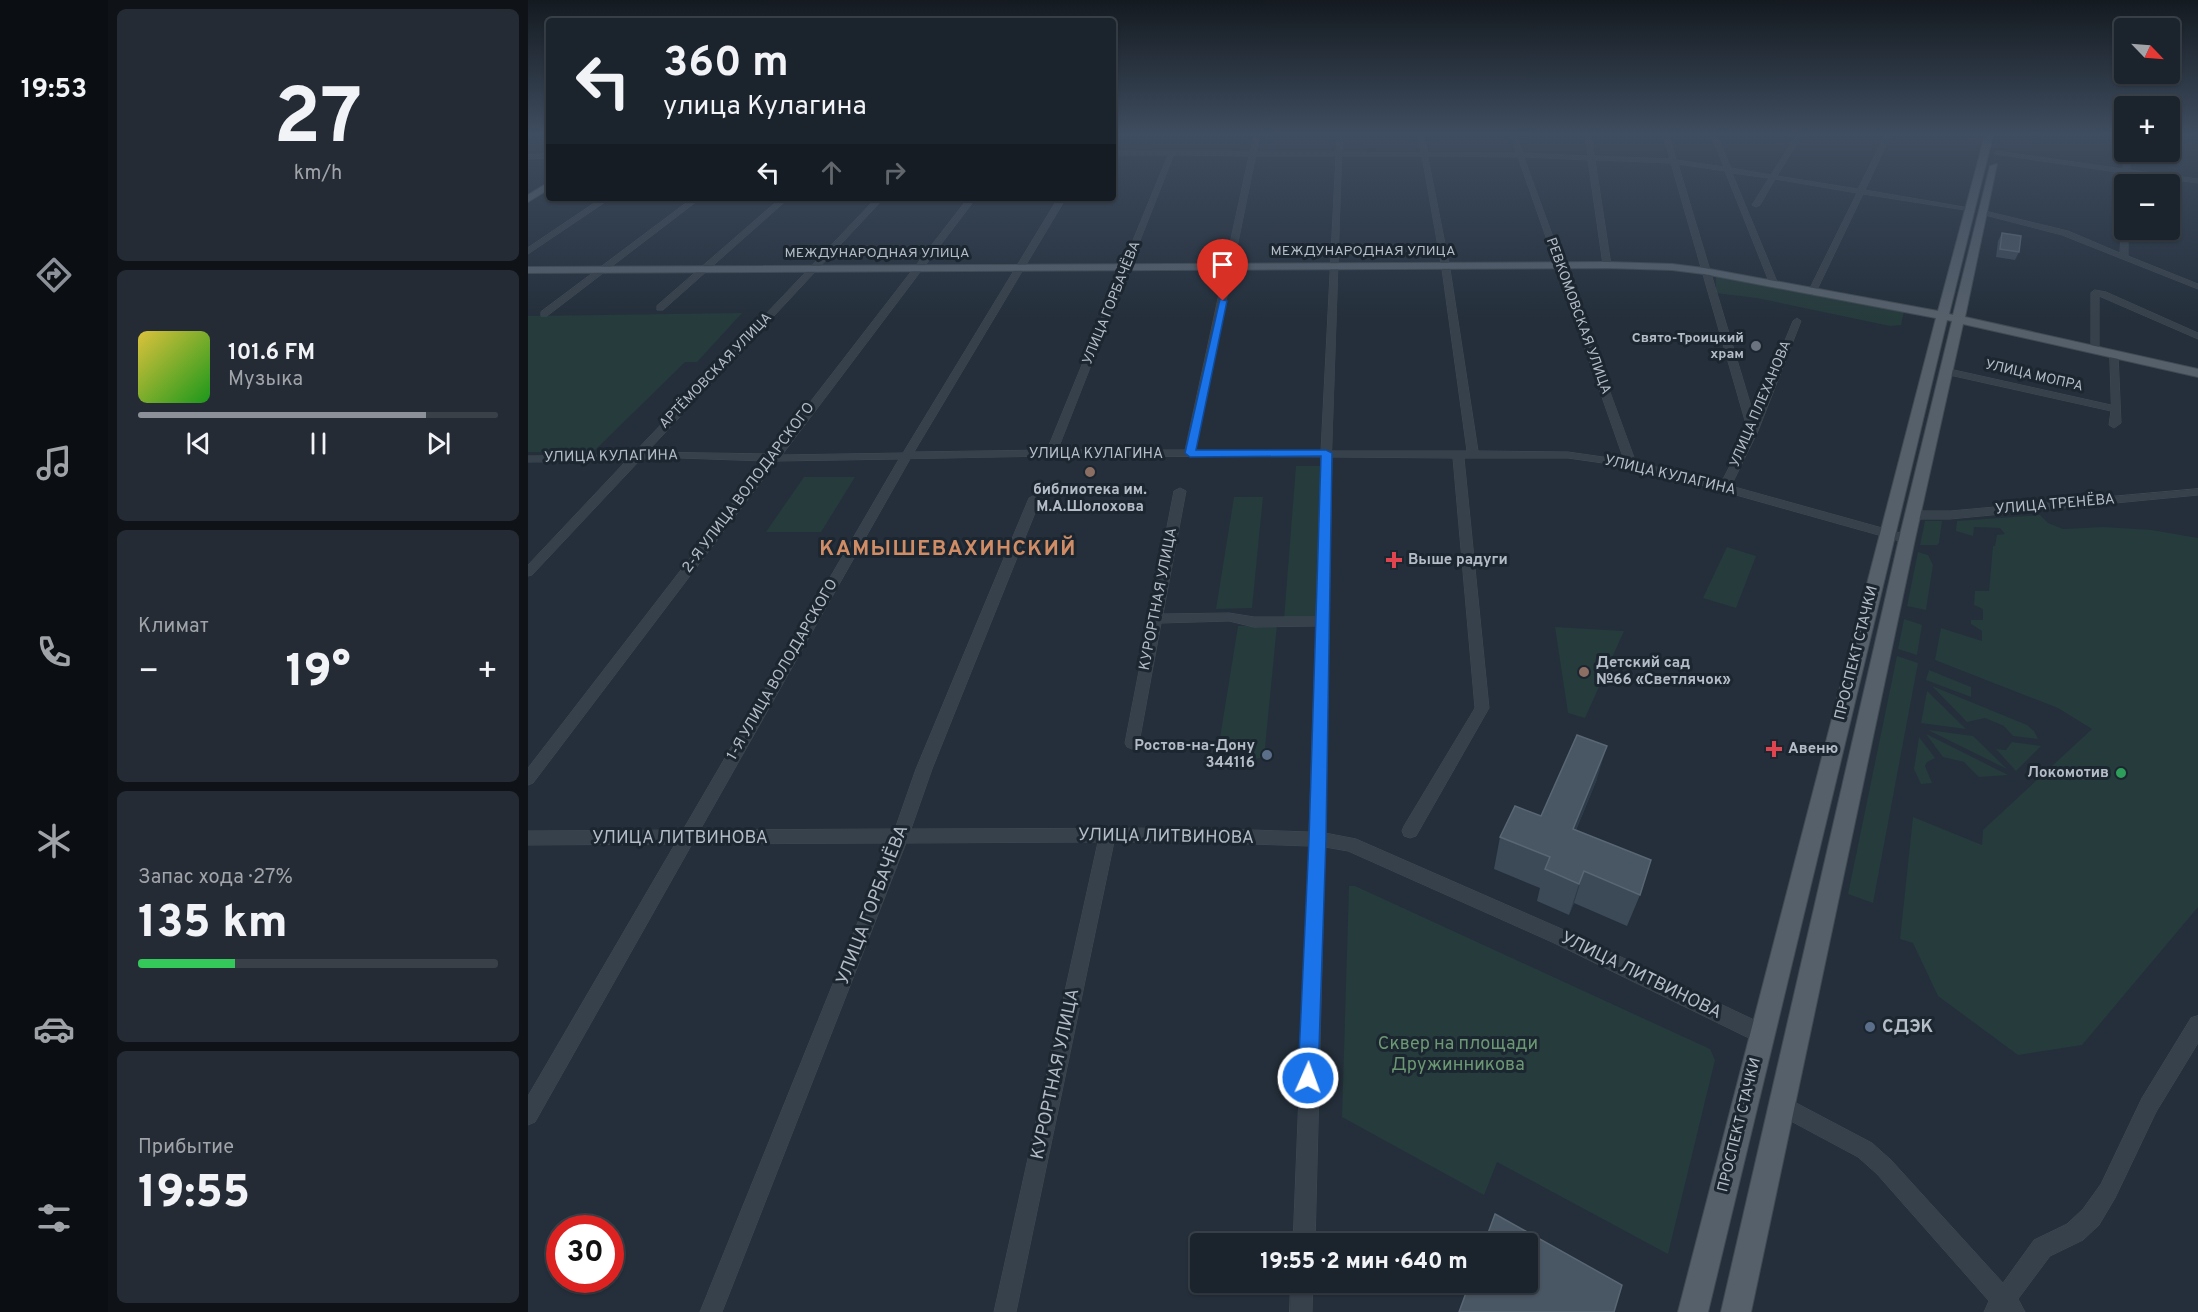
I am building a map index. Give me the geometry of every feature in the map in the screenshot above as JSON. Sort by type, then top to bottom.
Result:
[{"type":"main road","name":"ПРОСПЕКТ СТАЧКИ","points":[[1736,1312],[1781,1106],[1896,536],[1943,316],[1974,196]]},
{"type":"main road","name":"ПРОСПЕКТ СТАЧКИ","points":[[1693,1312],[1762,1034],[1896,536],[1912,515],[1987,196]]},
{"type":"main road","name":"МЕЖДУНАРОДНАЯ УЛИЦА","points":[[528,270],[1561,265],[1672,267],[1958,319]]},
{"type":"main road","points":[[1958,319],[2198,374]]},
{"type":"street","name":"УЛИЦА ГОРБАЧЁВА","points":[[1051,453],[1155,196]]},
{"type":"street","points":[[1190,453],[1244,196]]},
{"type":"street","points":[[1304,1233],[1326,453],[1338,196]]},
{"type":"street","points":[[1432,196],[1446,266],[1473,453]]},
{"type":"street","name":"РЕВКОМОВСКАЯ УЛИЦА","points":[[1535,196],[1631,464]]},
{"type":"street","points":[[1596,196],[1607,265]]},
{"type":"street","points":[[1683,196],[1753,431]]},
{"type":"street","points":[[1737,196],[1774,284]]},
{"type":"street","points":[[1756,205],[1761,196]]},
{"type":"street","points":[[1812,292],[1859,196]]},
{"type":"street","points":[[1894,196],[1971,209]]},
{"type":"street","points":[[528,252],[603,201]]},
{"type":"street","points":[[544,314],[693,201]]},
{"type":"street","points":[[660,308],[782,201]]},
{"type":"street","name":"АРТЁМОВСКАЯ УЛИЦА","points":[[528,572],[877,201]]},
{"type":"street","name":"2-Я УЛИЦА ВОЛОДАРСКОГО","points":[[528,779],[970,201]]},
{"type":"street","name":"1-Я УЛИЦА ВОЛОДАРСКОГО","points":[[528,1115],[906,457],[1060,201]]},
{"type":"street","points":[[1984,212],[2052,229],[2198,287]]},
{"type":"street","points":[[2124,257],[2125,240]]},
{"type":"street","points":[[2094,349],[2094,293],[2103,294],[2198,336]]},
{"type":"street","name":"УЛИЦА ПЛЕХАНОВА","points":[[1724,488],[1753,431],[1797,321]]},
{"type":"street","points":[[2113,354],[2116,410],[2114,425]]},
{"type":"street","name":"УЛИЦА МОПРА","points":[[1946,371],[2116,410]]},
{"type":"street","name":"УЛИЦА КУЛАГИНА","points":[[528,459],[633,459],[652,454],[772,458],[1051,453],[1568,455],[1631,464],[1896,536]]},
{"type":"street","points":[[1410,831],[1482,708],[1458,453]]},
{"type":"street","name":"КУРОРТНАЯ УЛИЦА","points":[[1132,742],[1180,491]]},
{"type":"street","name":"УЛИЦА ТРЕНЁВА","points":[[1912,515],[1950,515],[2198,492]]},
{"type":"street","name":"УЛИЦА ГОРБАЧЁВА","points":[[711,1312],[900,838],[924,770],[1035,498]]},
{"type":"street","points":[[1155,619],[1229,617],[1254,622],[1322,621]]},
{"type":"street","name":"УЛИЦА ЛИТВИНОВА","points":[[528,838],[1194,835],[1317,839],[1350,844],[1371,851],[1558,936],[1762,1034]]},
{"type":"street","name":"КУРОРТНАЯ УЛИЦА","points":[[1005,1312],[1107,836]]},
{"type":"street","points":[[1781,1106],[1865,1150],[1906,1190],[2004,1308],[2042,1248],[2075,1232],[2091,1217],[2108,1191],[2149,1105],[2198,1025]]},
{"type":"street","points":[[1301,1312],[1302,1293]]},
{"type":"green space","points":[[1716,276],[1904,311],[1901,325],[1890,326],[1757,298],[1716,293]]},
{"type":"green space","points":[[742,313],[697,362],[685,362],[592,453],[528,452],[528,316]]},
{"type":"green space","points":[[1296,466],[1324,466],[1320,619],[1284,619]]},
{"type":"green space","points":[[804,477],[855,477],[821,532],[766,532]]},
{"type":"green space","points":[[1234,497],[1263,497],[1252,608],[1216,609]]},
{"type":"green space","name":"Локомотив","points":[[2040,515],[2048,523],[2063,529],[2104,527],[2152,530],[2198,538],[2198,907],[2082,1045],[2018,1055],[1938,996],[1913,943],[1900,939],[1913,817],[1982,845],[1983,830],[2092,729],[2058,708],[1935,660],[1941,628],[1982,641],[1982,631],[1971,624],[1971,620],[1983,620],[1983,609],[1974,605],[1975,591],[1989,591],[1993,546],[1995,546],[1997,535],[2005,534],[2000,528],[1974,527],[1973,536],[1956,531],[1957,521]]},
{"type":"green space","points":[[1925,521],[1942,521],[1937,545],[1920,545]]},
{"type":"green space","points":[[1727,547],[1756,556],[1736,608],[1703,598]]},
{"type":"green space","points":[[1918,552],[1928,555],[1933,565],[1926,610],[1907,606]]},
{"type":"green space","points":[[1904,619],[1922,625],[1917,655],[1898,649]]},
{"type":"green space","points":[[1277,625],[1264,758],[1248,759],[1248,748],[1218,750],[1238,626]]},
{"type":"green space","points":[[1555,627],[1624,631],[1585,718],[1568,713]]},
{"type":"green space","points":[[1897,656],[1918,663],[1873,903],[1848,894]]},
{"type":"green space","points":[[1929,670],[1971,687],[1971,697],[1926,680]]},
{"type":"green space","points":[[1932,686],[2027,725],[2038,739],[2013,736],[2004,726],[1985,718],[1967,722]]},
{"type":"green space","points":[[1927,691],[1966,729],[1921,723]]},
{"type":"green space","points":[[1928,730],[1973,736],[2007,769]]},
{"type":"green space","points":[[1926,734],[2008,775],[1979,777],[1964,762],[1943,757]]},
{"type":"green space","points":[[1919,737],[1935,758],[1927,762],[1925,766],[1932,783],[1921,784],[1914,769]]},
{"type":"green space","points":[[2012,742],[2041,746],[2016,771],[1996,749],[2006,750]]},
{"type":"green space","name":"Сквер на площади Дружинникова","points":[[1349,886],[1355,886],[1710,1049],[1715,1060],[1668,1254],[1497,1162],[1484,1195],[1342,1117]]},
{"type":"building","points":[[2002,233],[2021,236],[2019,252],[2000,249]]},
{"type":"building","points":[[1577,735],[1607,746],[1573,829],[1651,860],[1640,895],[1584,871],[1579,884],[1545,869],[1550,857],[1500,837],[1515,806],[1541,816]]},
{"type":"building","points":[[1495,1214],[1529,1233],[1488,1233]]},
{"type":"building","points":[[1538,1238],[1622,1285],[1614,1312],[1459,1312],[1466,1293],[1538,1293]]},
{"type":"place","name":"Свято-Троицкий храм","points":[[1756,346]]},
{"type":"place","name":"библиотека им. М.А.Шолохова","points":[[1090,472]]},
{"type":"place","name":"Выше радуги","points":[[1394,560]]},
{"type":"place","name":"Детский сад №66 «Светлячок»","points":[[1584,672]]},
{"type":"place","name":"Авеню","points":[[1774,749]]},
{"type":"place","name":"Ростов-на-Дону 344116","points":[[1267,755]]},
{"type":"place","name":"Локомотив","points":[[2121,773]]},
{"type":"place","name":"СДЭК","points":[[1870,1027]]},
{"type":"district","name":"КАМЫШЕВАХИНСКИЙ","points":[[948,549]]},
{"type":"route","points":[[1223,301],[1190,453],[1326,453],[1317,839],[1308,1078]]}]
